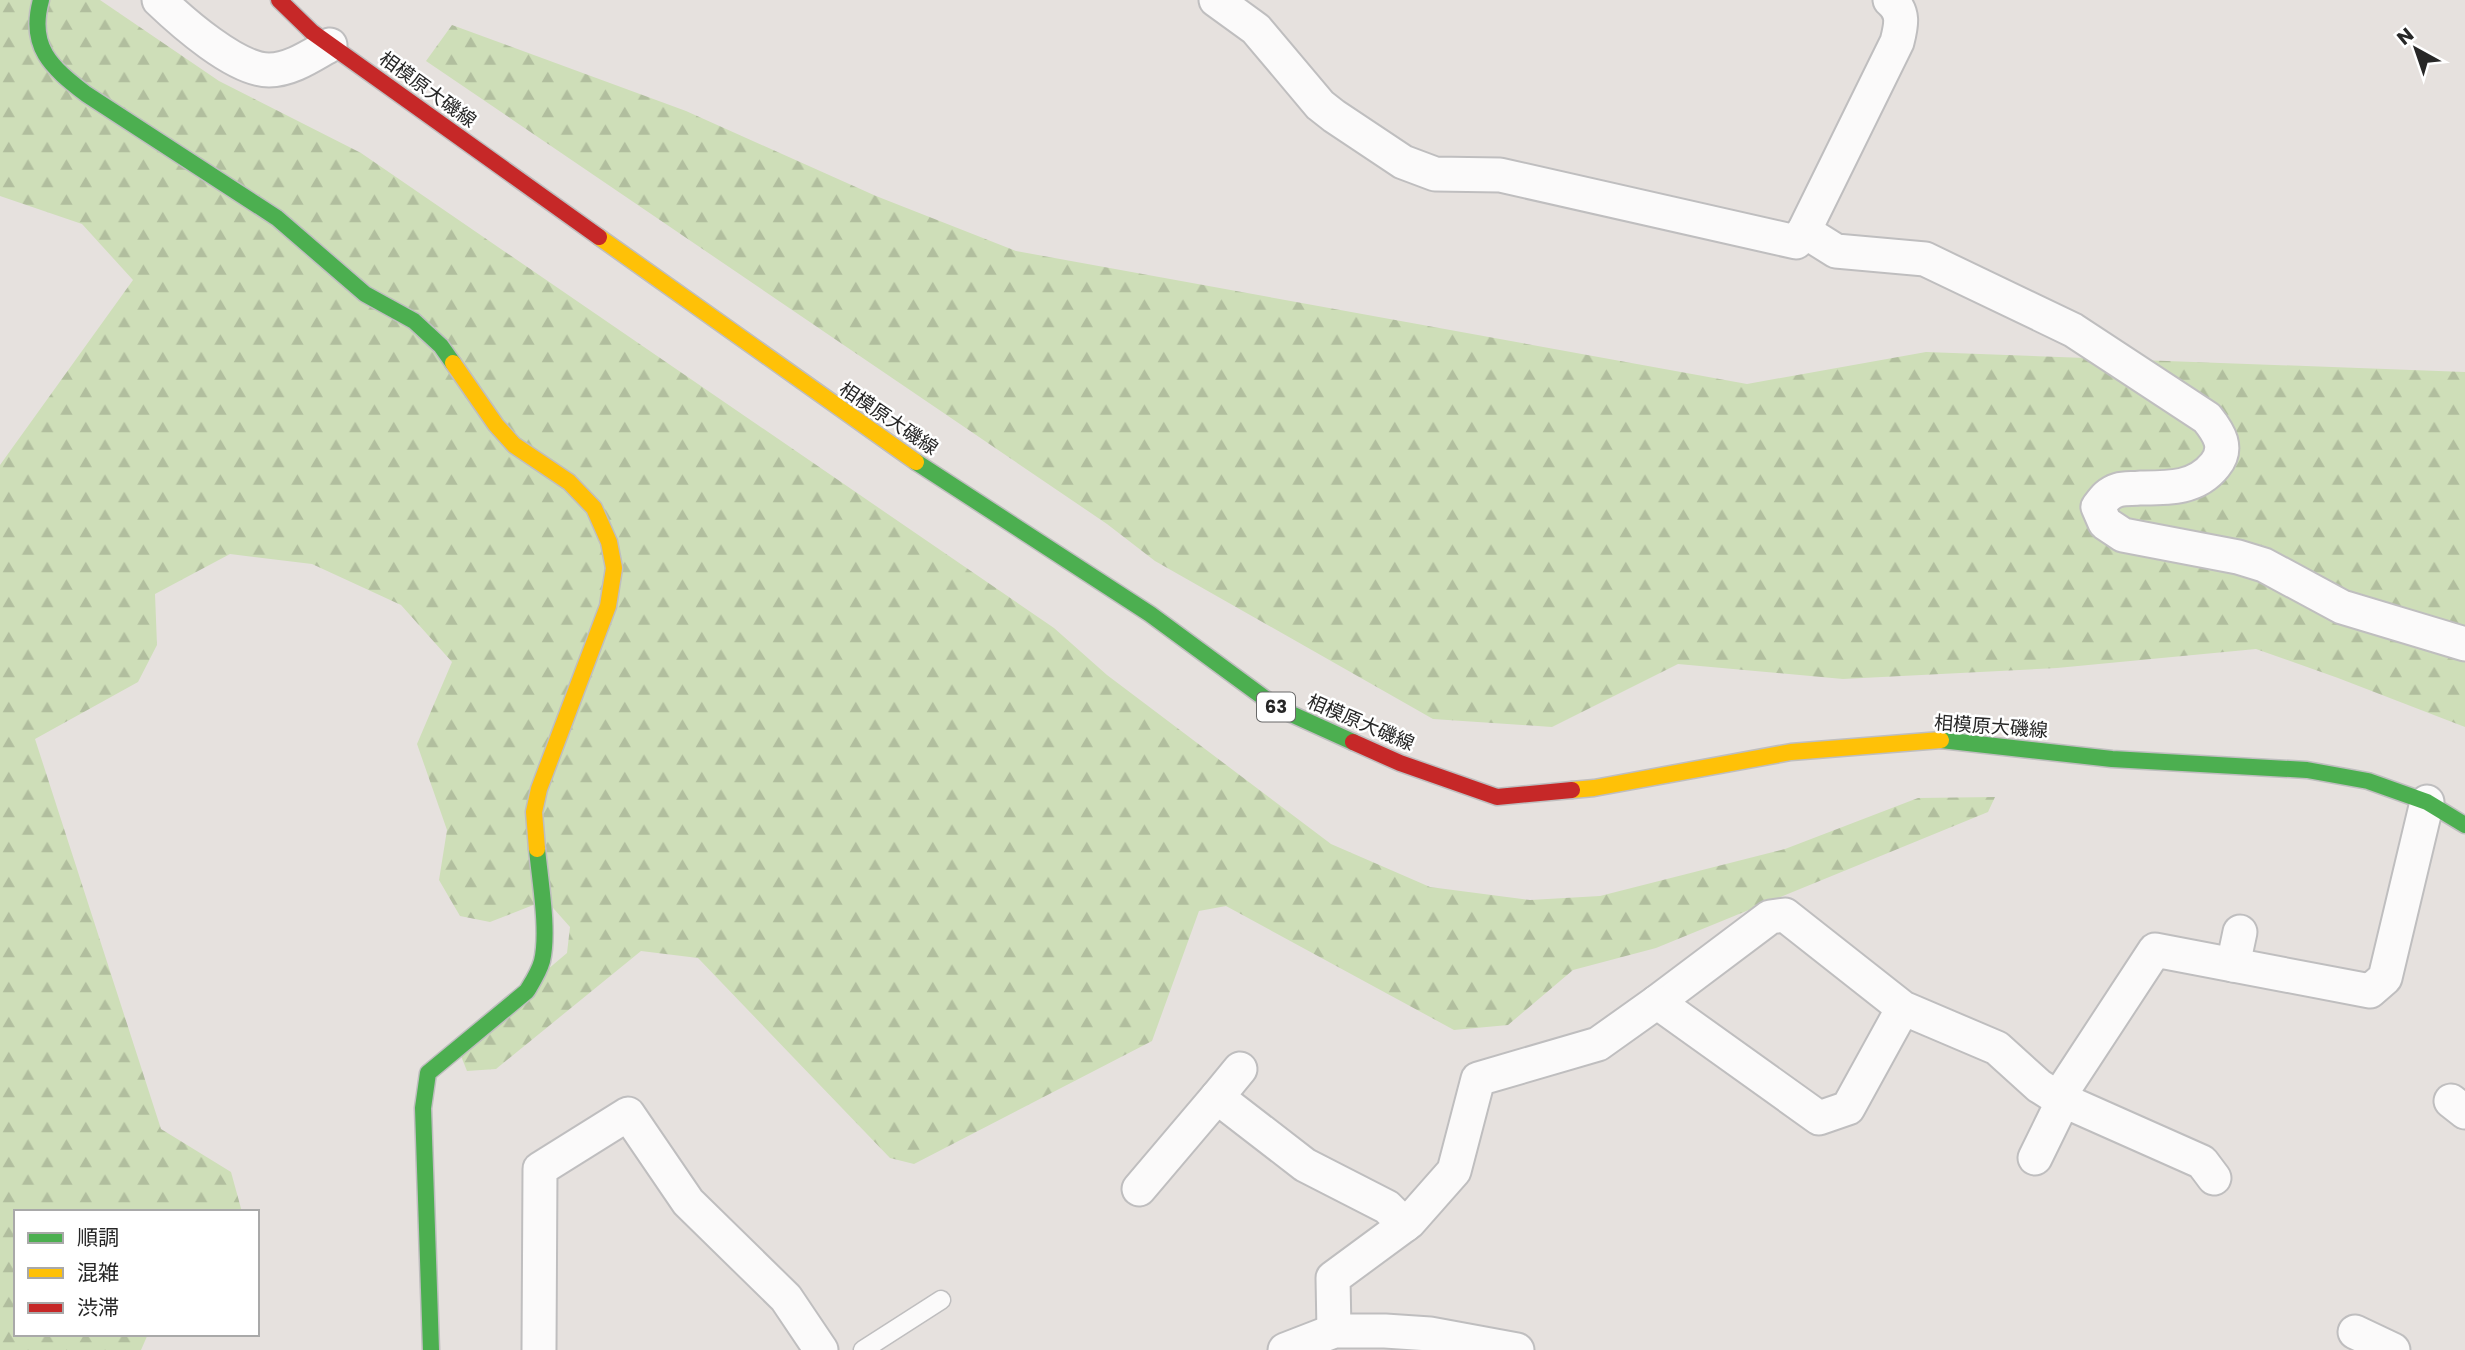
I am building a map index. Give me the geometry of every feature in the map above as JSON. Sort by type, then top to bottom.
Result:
[{"type":"main road","points":[[41,0],[35,15],[37,38],[44,55],[62,76],[277,218],[365,294],[414,321],[441,346],[496,425],[514,445],[569,482],[594,508],[609,542],[614,568],[608,607],[539,789],[534,812],[544,936],[542,960],[536,977],[527,990],[428,1073],[423,1108],[431,1350]]},
{"type":"main road","name":"相模原大磯線","points":[[279,0],[312,32],[889,445],[1150,614],[1278,708],[1400,763],[1497,797],[1594,788],[1791,752],[1947,740],[2112,759],[2306,771],[2368,781],[2427,802],[2465,825]]},
{"type":"street","points":[[159,0],[218,49],[250,66],[270,70],[295,64],[330,45]]},
{"type":"street","points":[[1216,0],[1256,29],[1327,111],[1403,162],[1435,174],[1500,175],[1796,242],[1804,232],[1897,42],[1903,20],[1890,0]]},
{"type":"street","points":[[1804,232],[1836,251],[1925,260],[2073,330],[2207,418],[2220,434],[2223,450],[2217,463],[2206,475],[2189,485],[2121,489],[2106,495],[2098,507],[2101,515],[2105,523],[2123,535],[2238,557],[2264,565],[2342,607],[2465,644]]},
{"type":"street","points":[[2035,1158],[2058,1111],[2058,1098],[2155,950],[2370,991],[2385,978],[2427,802]]},
{"type":"street","points":[[1334,1331],[1333,1278],[1405,1225],[1454,1171],[1478,1079],[1598,1044],[1770,918],[1785,915],[1903,1008],[1997,1048],[2039,1086],[2058,1098],[2202,1162],[2214,1178]]},
{"type":"street","points":[[2233,965],[2240,932]]},
{"type":"street","points":[[1657,1002],[1819,1118],[1848,1108],[1903,1008]]},
{"type":"street","points":[[1139,1189],[1240,1069]]},
{"type":"street","points":[[1217,1097],[1305,1165],[1387,1207],[1405,1225]]},
{"type":"street","points":[[539,1350],[540,1170],[628,1114],[688,1202],[786,1298],[821,1350]]},
{"type":"street","points":[[1285,1350],[1334,1331],[1430,1334],[1517,1350]]},
{"type":"street","points":[[2355,1332],[2393,1350]]},
{"type":"lane","points":[[863,1350],[942,1300]]},
{"type":"green space","points":[[0,0],[100,0],[219,81],[361,153],[1054,628],[1107,675],[1331,844],[1430,887],[1530,900],[1600,896],[1785,849],[1918,798],[1995,797],[1988,812],[1656,948],[1573,970],[1508,1025],[1454,1030],[1226,906],[1199,911],[1152,1041],[914,1164],[890,1158],[698,958],[641,951],[496,1069],[467,1071],[457,1046],[567,953],[570,927],[546,900],[490,922],[460,916],[439,880],[447,830],[417,744],[452,662],[401,605],[312,564],[230,554],[155,594],[157,645],[138,682],[35,739],[161,1129],[231,1172],[241,1210],[14,1210],[14,1336],[147,1336],[141,1350],[0,1350],[0,465],[133,280],[82,224],[0,196]]},
{"type":"green space","points":[[452,25],[686,111],[876,196],[1016,251],[1747,384],[1926,352],[2465,372],[2465,727],[2256,649],[2057,668],[1843,679],[1678,664],[1552,727],[1433,719],[1155,561],[1107,524],[426,61]]},
{"type":"traffic: fast","points":[[41,0],[38,16],[40,43],[62,75],[86,94],[277,218],[365,294],[414,321],[441,346],[453,363]]},
{"type":"traffic: fast","points":[[916,462],[1150,614],[1278,708],[1353,742]]},
{"type":"traffic: fast","points":[[1941,740],[2112,759],[2307,770],[2368,781],[2427,802],[2465,825]]},
{"type":"traffic: fast","points":[[431,1350],[423,1108],[428,1073],[527,991],[538,973],[545,935],[537,849]]},
{"type":"traffic: slow","points":[[599,237],[916,462]]},
{"type":"traffic: slow","points":[[453,363],[496,425],[514,445],[569,482],[594,508],[609,542],[614,568],[608,606],[539,789],[534,812],[537,849]]},
{"type":"traffic: slow","points":[[1572,790],[1791,752],[1941,740]]},
{"type":"traffic: jam","points":[[279,0],[312,32],[599,237]]},
{"type":"traffic: jam","points":[[1353,742],[1400,763],[1497,797],[1572,790]]}]
